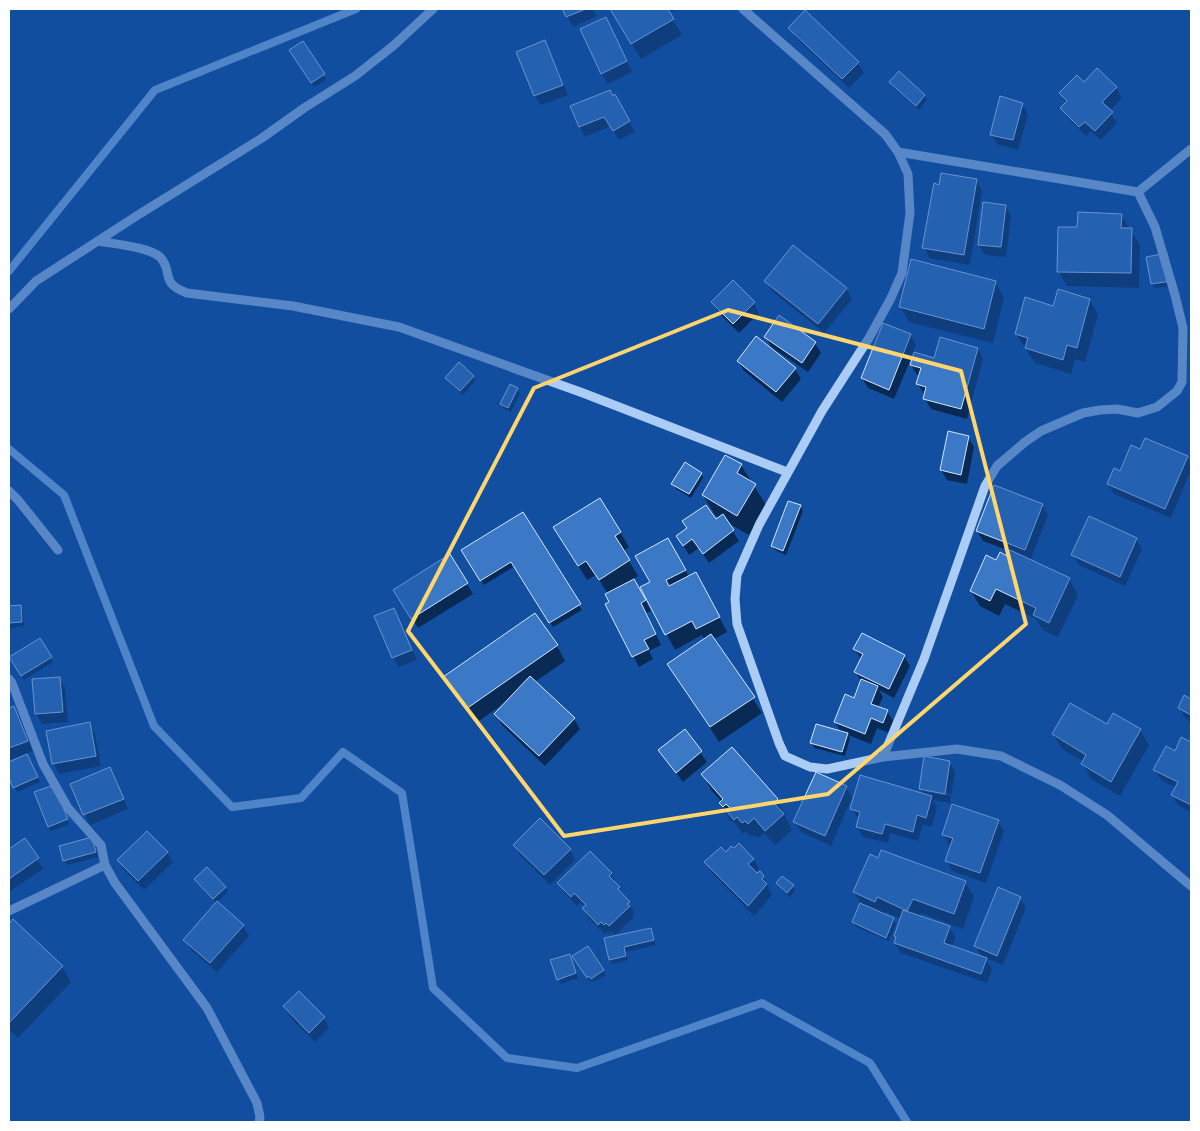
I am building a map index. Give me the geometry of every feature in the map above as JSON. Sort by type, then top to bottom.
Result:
[{"type":"street","points":[[9,309],[36,282],[138,215],[262,138],[304,108],[355,76],[393,46],[433,9]]},
{"type":"street","points":[[743,9],[885,134],[898,152],[908,174],[910,213],[902,273],[891,298],[869,338],[822,411],[758,525],[737,575],[735,599],[736,624],[771,724],[785,756],[810,767],[828,770],[883,757],[957,749],[1001,756],[1060,785],[1107,815],[1191,886]]},
{"type":"street","points":[[898,152],[1138,192],[1191,149]]},
{"type":"street","points":[[883,757],[924,659],[985,486],[997,466],[1041,431],[1083,413],[1117,409],[1138,412],[1157,407],[1177,391],[1182,382],[1183,328],[1154,227],[1138,192]]},
{"type":"street","points":[[99,240],[148,250],[159,257],[164,264],[170,283],[176,289],[186,293],[293,306],[399,328],[583,394],[787,472]]},
{"type":"street","points":[[9,491],[58,550]]},
{"type":"street","points":[[9,679],[43,764],[68,808],[101,845],[105,865],[115,883],[207,1008],[257,1103],[260,1117],[259,1122]]},
{"type":"street","points":[[9,910],[105,865]]},
{"type":"highlighted area","points":[[728,310],[961,371],[1026,624],[828,794],[564,836],[408,631],[534,388]]},
{"type":"building","points":[[562,9],[586,9],[566,17]]},
{"type":"building","points":[[610,9],[668,9],[674,19],[631,44]]},
{"type":"building","points":[[805,10],[859,62],[842,79],[788,28]]},
{"type":"building","points":[[606,17],[627,61],[601,74],[580,29]]},
{"type":"building","points":[[545,40],[563,85],[534,96],[516,52]]},
{"type":"building","points":[[303,41],[325,74],[311,83],[289,50]]},
{"type":"building","points":[[1097,68],[1117,87],[1102,102],[1113,112],[1095,131],[1085,122],[1079,127],[1060,108],[1067,101],[1059,93],[1077,75],[1084,82]]},
{"type":"building","points":[[899,71],[925,95],[916,106],[889,82]]},
{"type":"building","points":[[610,90],[613,96],[615,94],[630,121],[613,131],[604,117],[579,127],[570,106]]},
{"type":"building","points":[[1000,96],[1023,103],[1013,140],[990,135]]},
{"type":"building","points":[[941,173],[977,179],[964,255],[922,248],[934,183],[939,185]]},
{"type":"building","points":[[983,202],[1006,205],[1001,247],[978,245]]},
{"type":"building","points":[[1078,212],[1122,214],[1121,228],[1132,228],[1131,273],[1057,272],[1058,227],[1077,227]]},
{"type":"building","points":[[793,245],[847,288],[818,324],[764,281]]},
{"type":"building","points":[[1167,253],[1172,281],[1151,284],[1146,257]]},
{"type":"building","points":[[911,259],[996,281],[984,329],[899,307]]},
{"type":"building","points":[[733,280],[755,302],[733,324],[711,302]]},
{"type":"building","points":[[1058,289],[1090,299],[1077,348],[1067,345],[1063,360],[1025,348],[1028,338],[1015,334],[1025,297],[1053,306]]},
{"type":"building","points":[[779,315],[816,342],[802,363],[764,337]]},
{"type":"building","points":[[883,323],[911,334],[889,390],[861,378]]},
{"type":"building","points":[[756,336],[796,368],[776,392],[737,361]]},
{"type":"building","points":[[940,337],[978,348],[961,409],[923,399],[926,387],[916,384],[921,368],[910,365],[914,352],[934,358]]},
{"type":"building","points":[[459,362],[474,376],[460,391],[445,378]]},
{"type":"building","points":[[510,384],[518,388],[508,408],[500,404]]},
{"type":"building","points":[[948,431],[969,436],[961,475],[940,470]]},
{"type":"building","points":[[1145,438],[1188,456],[1165,509],[1107,484],[1114,468],[1120,471],[1131,445],[1140,449]]},
{"type":"building","points":[[725,455],[742,464],[737,473],[756,484],[737,516],[702,495]]},
{"type":"building","points":[[685,462],[702,473],[689,494],[671,484]]},
{"type":"building","points":[[994,485],[1043,504],[1025,550],[976,531]]},
{"type":"building","points":[[600,498],[621,532],[615,536],[630,560],[599,580],[586,561],[578,566],[553,527]]},
{"type":"building","points":[[788,501],[801,505],[783,551],[771,546]]},
{"type":"building","points":[[706,505],[716,519],[723,514],[734,530],[703,554],[692,539],[683,546],[676,536],[687,528],[682,521]]},
{"type":"building","points":[[523,512],[581,604],[549,623],[511,562],[480,581],[461,550]]},
{"type":"building","points":[[1089,516],[1137,538],[1120,577],[1071,555]]},
{"type":"building","points":[[668,538],[686,570],[666,580],[669,586],[696,572],[720,617],[696,629],[692,621],[665,635],[640,587],[650,582],[635,556]]},
{"type":"building","points":[[1010,550],[1070,578],[1049,623],[1033,615],[1036,608],[996,589],[990,601],[970,591],[986,555],[996,560],[1000,552],[1007,556]]},
{"type":"building","points":[[450,554],[468,583],[411,619],[393,590]]},
{"type":"building","points":[[634,579],[646,600],[641,603],[656,634],[644,640],[649,649],[632,657],[605,604],[609,602],[605,594]]},
{"type":"building","points":[[21,605],[22,622],[9,623],[9,606]]},
{"type":"building","points":[[394,608],[412,650],[392,658],[374,616]]},
{"type":"building","points":[[535,613],[558,645],[466,709],[443,677]]},
{"type":"building","points":[[862,633],[905,655],[889,689],[854,672],[863,654],[853,649]]},
{"type":"building","points":[[711,634],[755,697],[710,727],[667,664]]},
{"type":"building","points":[[40,638],[52,657],[21,676],[9,657]]},
{"type":"building","points":[[530,676],[575,718],[539,756],[494,714]]},
{"type":"building","points":[[60,677],[63,712],[35,714],[32,679]]},
{"type":"building","points":[[861,679],[878,686],[871,704],[888,710],[883,723],[871,718],[865,734],[834,722],[845,694],[854,698]]},
{"type":"building","points":[[1184,695],[1191,699],[1191,715],[1178,708]]},
{"type":"building","points":[[1070,703],[1107,724],[1113,713],[1141,729],[1111,782],[1081,764],[1086,755],[1052,734]]},
{"type":"building","points":[[14,706],[28,741],[9,748],[9,708]]},
{"type":"building","points":[[90,722],[96,756],[52,764],[46,731]]},
{"type":"building","points":[[816,724],[848,733],[842,752],[810,743]]},
{"type":"building","points":[[685,729],[702,751],[676,773],[658,750]]},
{"type":"building","points":[[1181,737],[1191,742],[1191,805],[1171,795],[1178,782],[1153,770],[1166,746],[1175,751]]},
{"type":"building","points":[[732,747],[778,799],[774,803],[784,814],[765,831],[754,818],[748,824],[745,821],[742,823],[737,817],[734,820],[727,812],[731,809],[726,804],[723,807],[719,803],[723,799],[701,774]]},
{"type":"building","points":[[27,754],[38,777],[13,788],[9,778],[9,762]]},
{"type":"building","points":[[924,756],[950,761],[945,794],[919,789]]},
{"type":"building","points":[[110,767],[124,799],[83,815],[70,784]]},
{"type":"building","points":[[816,772],[847,786],[825,836],[793,822]]},
{"type":"building","points":[[860,775],[932,796],[926,818],[917,815],[913,832],[885,824],[882,834],[856,827],[860,812],[850,809]]},
{"type":"building","points":[[54,785],[68,819],[48,827],[34,792]]},
{"type":"building","points":[[952,804],[999,820],[980,873],[945,861],[953,838],[942,835]]},
{"type":"building","points":[[540,818],[571,849],[544,875],[513,845]]},
{"type":"building","points":[[147,831],[168,852],[138,881],[117,860]]},
{"type":"building","points":[[92,837],[96,852],[63,861],[59,846]]},
{"type":"building","points":[[25,838],[39,858],[9,879],[9,849]]},
{"type":"building","points":[[739,843],[754,859],[748,864],[757,873],[760,871],[764,876],[762,879],[767,884],[748,906],[704,862],[721,847],[726,852],[731,846],[734,848]]},
{"type":"building","points":[[881,850],[966,881],[954,914],[913,899],[907,911],[877,897],[875,902],[853,892],[870,854],[878,858]]},
{"type":"building","points":[[590,851],[612,873],[609,876],[620,887],[618,889],[630,902],[627,904],[630,906],[609,926],[601,922],[598,925],[582,908],[586,905],[574,893],[571,897],[557,883]]},
{"type":"building","points":[[207,867],[226,887],[213,899],[194,879]]},
{"type":"building","points":[[782,876],[794,885],[787,893],[776,883]]},
{"type":"building","points":[[998,887],[1021,897],[997,956],[974,946]]},
{"type":"building","points":[[217,901],[244,925],[210,963],[183,940]]},
{"type":"building","points":[[860,903],[894,918],[886,938],[852,922]]},
{"type":"building","points":[[903,910],[950,926],[944,943],[987,958],[981,974],[894,943],[896,937],[894,936]]},
{"type":"building","points":[[13,919],[63,966],[9,1023],[9,924]]},
{"type":"building","points":[[651,928],[654,940],[624,947],[626,956],[609,960],[604,938]]},
{"type":"building","points":[[588,946],[604,970],[591,979],[589,976],[587,978],[572,956]]},
{"type":"building","points":[[570,954],[576,973],[557,980],[550,960]]},
{"type":"building","points":[[299,991],[325,1017],[309,1033],[283,1006]]},
{"type":"waterway","points":[[9,271],[155,90],[356,9]]},
{"type":"waterway","points":[[9,449],[64,495],[154,726],[232,807],[301,798],[343,752],[402,793],[433,988],[507,1058],[577,1068],[762,1003],[870,1063],[907,1122]]}]
